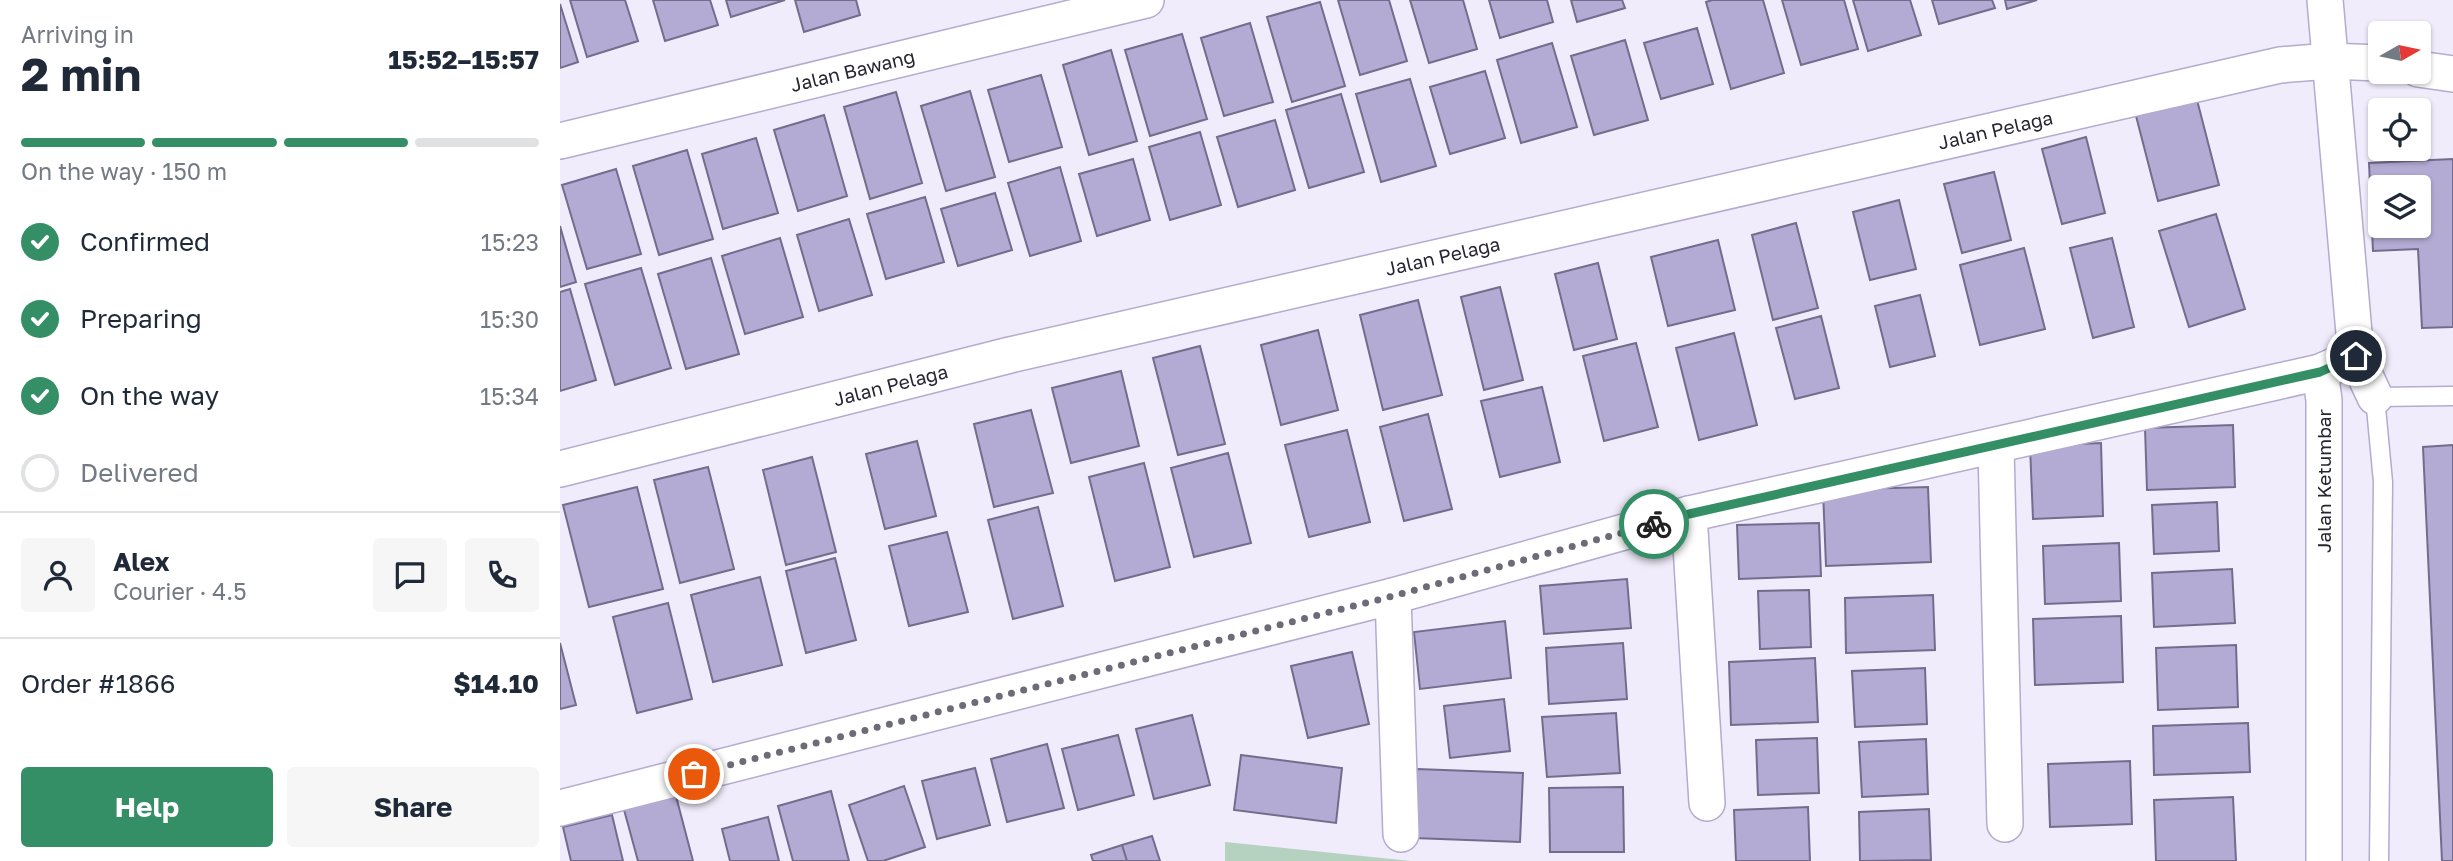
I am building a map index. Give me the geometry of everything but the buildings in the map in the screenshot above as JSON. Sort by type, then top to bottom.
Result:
[{"type":"street","name":"Jalan Bawang","points":[[560,141],[1146,0]]},
{"type":"street","points":[[2325,0],[2356,356],[2375,397]]},
{"type":"street","name":"Jalan Pelaga","points":[[560,470],[1024,352],[2280,65],[2329,61],[2368,63]]},
{"type":"street","points":[[2431,71],[2453,74]]},
{"type":"street","points":[[560,808],[1393,596],[1689,514],[2320,372],[2356,356]]},
{"type":"street","name":"Jalan Ketumbar","points":[[2320,372],[2324,400],[2325,861]]},
{"type":"street","points":[[1996,447],[2005,824]]},
{"type":"street","points":[[1689,514],[1707,803]]},
{"type":"street","points":[[1393,596],[1401,834]]},
{"type":"lane","points":[[2379,861],[2383,482],[2375,397],[2453,396]]},
{"type":"green space","points":[[1225,842],[1411,861],[1225,861]]},
{"type":"way so far","points":[[694,774],[1393,596],[1654,524]]},
{"type":"route","points":[[1654,524],[2320,372],[2356,356]]}]
